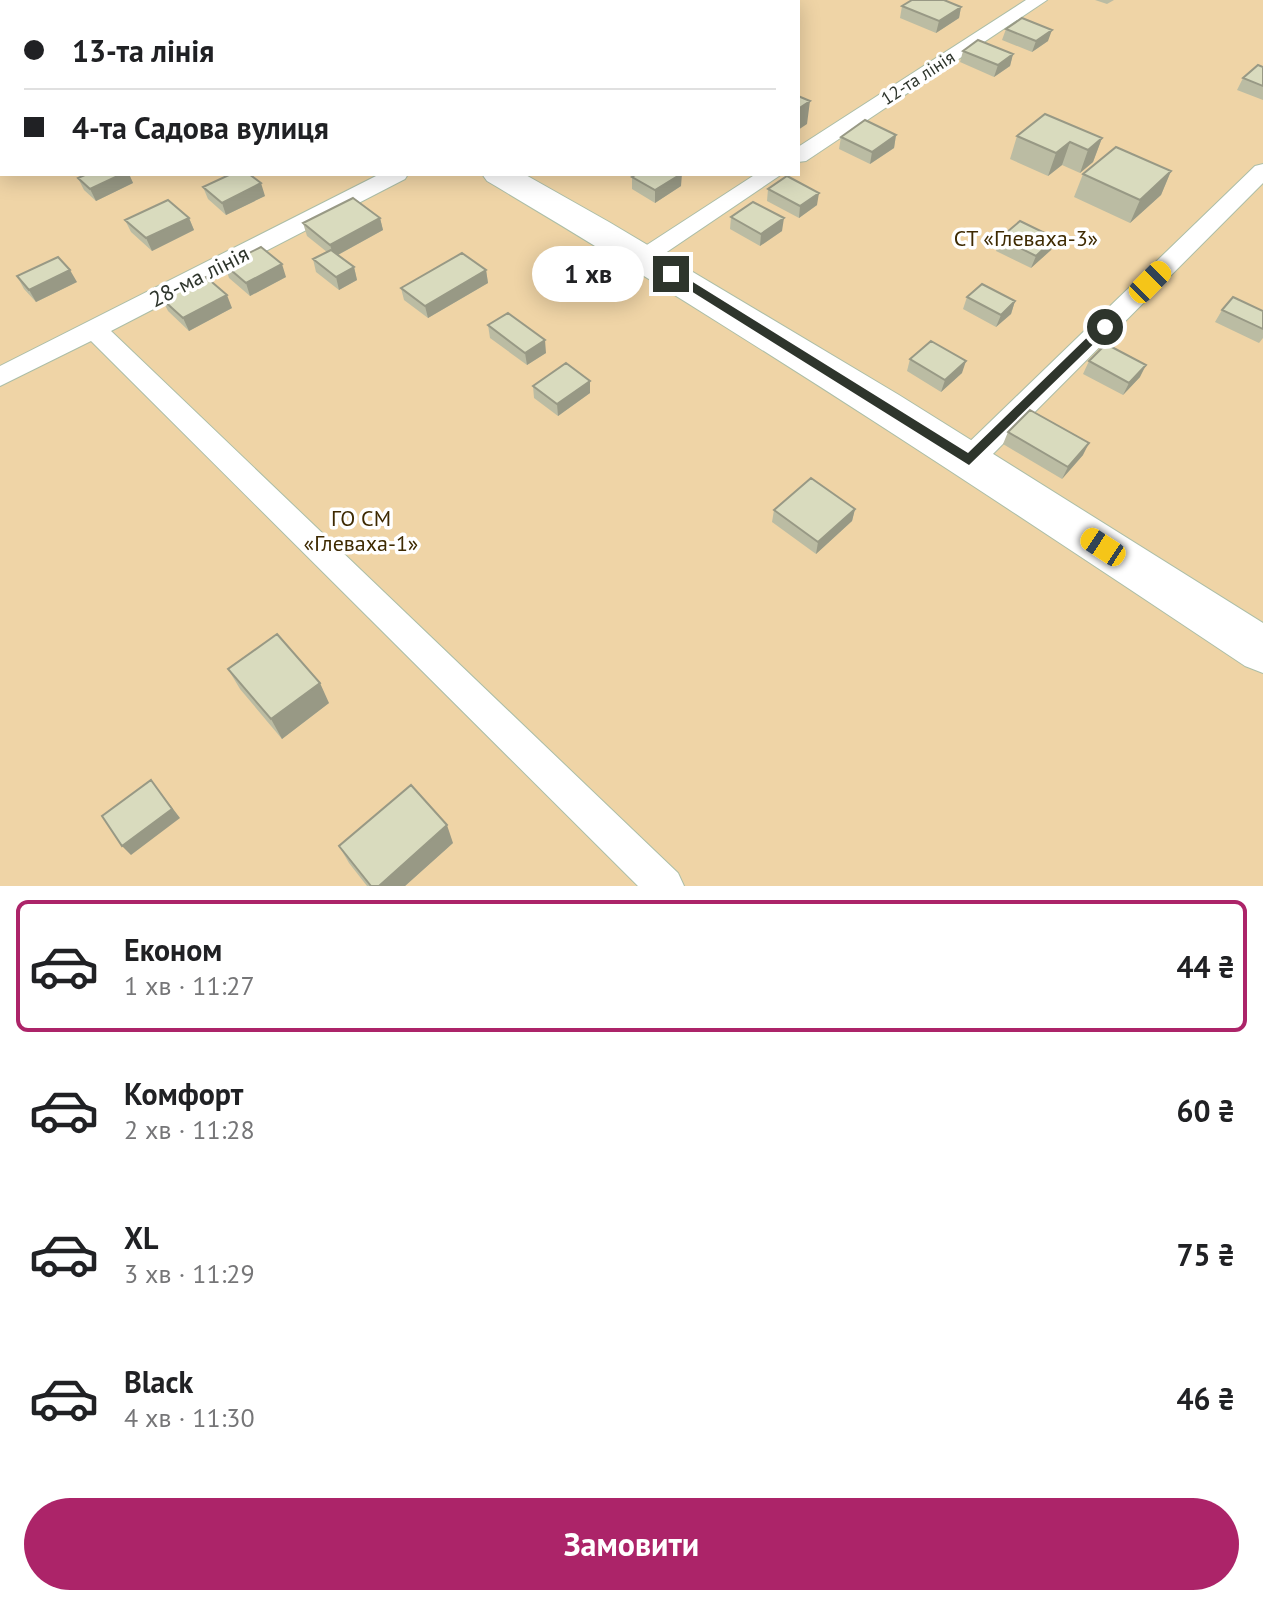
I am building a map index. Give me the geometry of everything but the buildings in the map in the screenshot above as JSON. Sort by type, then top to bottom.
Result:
[{"type":"street","points":[[502,176],[644,257],[969,460],[1263,650]]},
{"type":"lane","name":"12-та лінія","points":[[800,155],[1038,0]]},
{"type":"lane","points":[[969,460],[1263,171]]},
{"type":"lane","name":"28-ма лінія","points":[[0,377],[393,176]]},
{"type":"lane","points":[[644,257],[768,176]]},
{"type":"lane","points":[[94,329],[665,886]]},
{"type":"green space","name":"ГО СМ «Глеваха-1»","points":[[800,0],[1263,0],[1263,886],[0,886],[0,176],[800,176]]},
{"type":"route","points":[[671,274],[969,460],[1105,327]]},
{"type":"park label","name":"СТ «Глеваха-3»","points":[[1026,238]]}]
